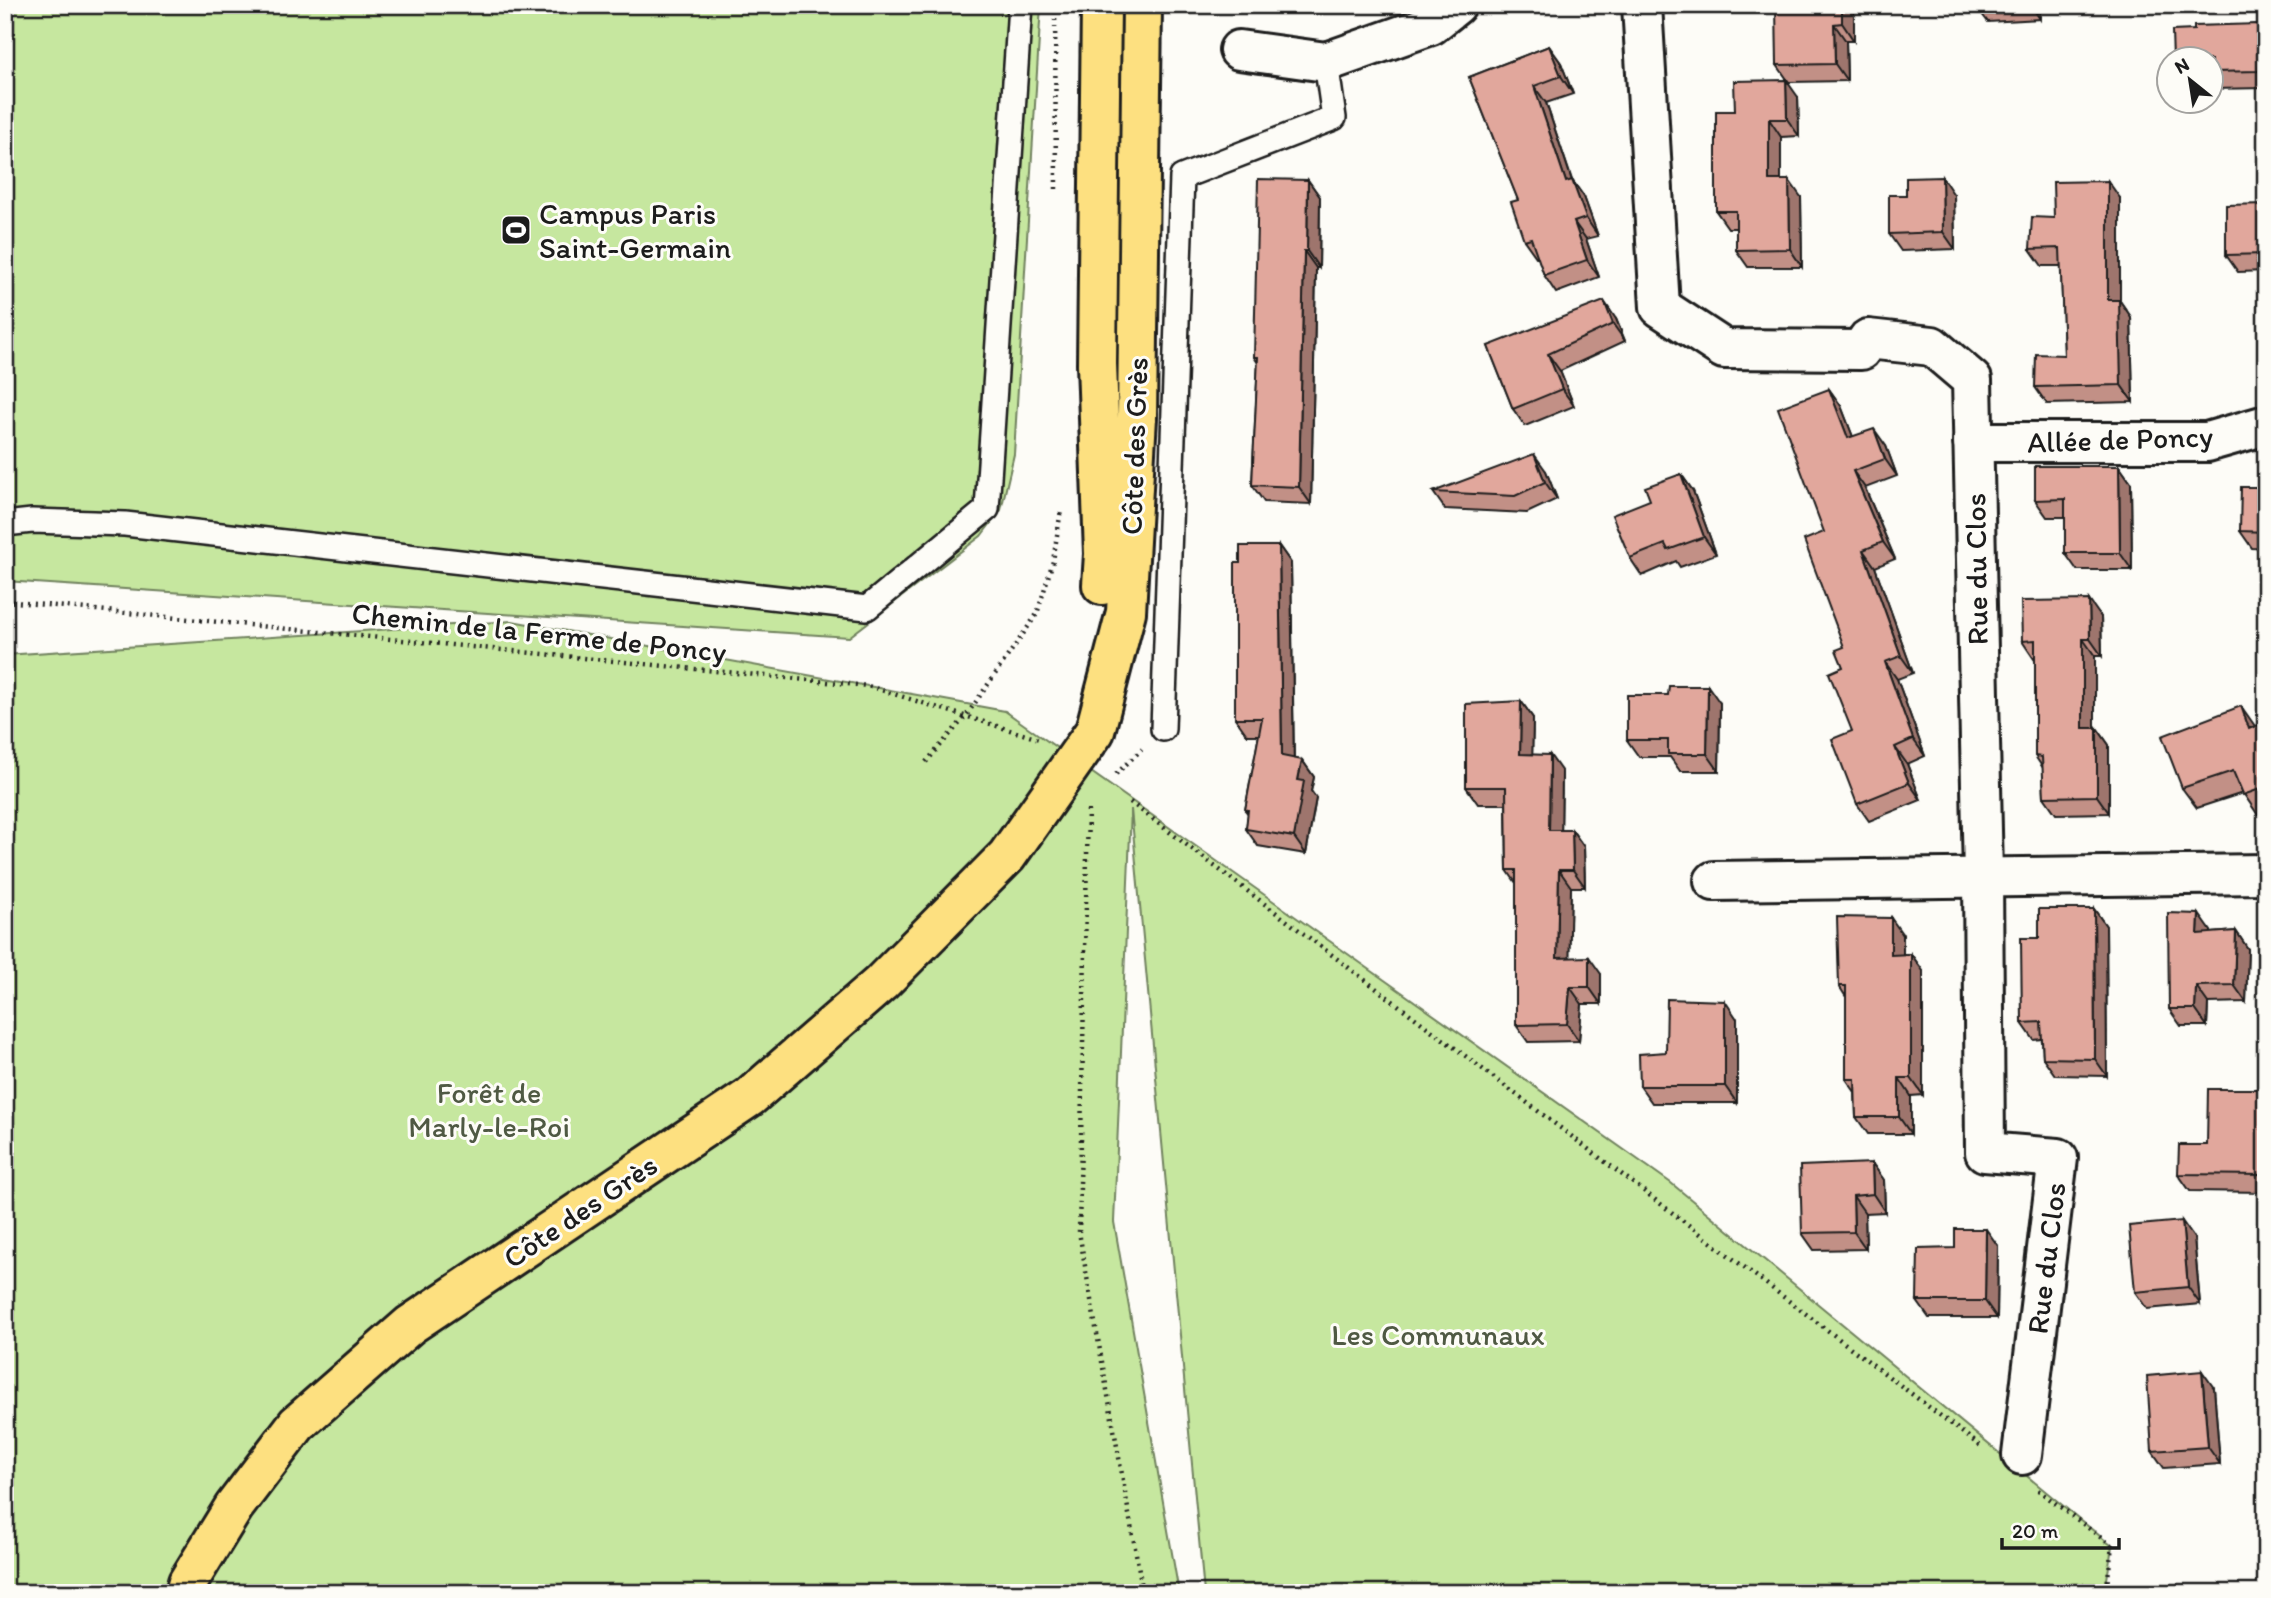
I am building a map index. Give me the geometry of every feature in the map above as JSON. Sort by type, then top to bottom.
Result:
[{"type":"main road","name":"Côte des Grès","points":[[1007,856],[1061,746],[1098,639],[1104,554],[1097,364],[1101,5]]},
{"type":"main road","name":"Côte des Grès","points":[[185,1593],[188,1582],[234,1507],[307,1415],[410,1325],[750,1097],[881,983],[1007,856],[1095,730],[1126,612],[1137,417],[1142,5]]},
{"type":"street","points":[[1239,50],[1326,62],[1431,25],[1456,5]]},
{"type":"street","name":"Rue du Clos","points":[[1642,5],[1660,307],[1724,349],[1861,350],[1868,339],[1932,346],[1972,380],[1983,875],[1985,1152],[2057,1158],[2016,1466]]},
{"type":"street","name":"Allée de Poncy","points":[[1973,442],[2207,442],[2266,425]]},
{"type":"street","points":[[1714,881],[1983,875],[2266,874]]},
{"type":"lane","points":[[5,524],[125,524],[867,608],[987,509],[1020,5]]},
{"type":"lane","points":[[1163,729],[1181,177],[1334,118],[1326,62]]},
{"type":"path","points":[[1055,5],[1056,201]]},
{"type":"path","points":[[926,762],[967,716],[1037,614],[1053,561],[1063,497]]},
{"type":"path","name":"Chemin de la Ferme de Poncy","points":[[5,601],[868,686],[1061,746]]},
{"type":"path","points":[[1107,783],[1163,729]]},
{"type":"path","points":[[1088,801],[1079,1232],[1143,1593]]},
{"type":"path","points":[[1130,802],[2016,1466],[2112,1546],[2106,1593]]},
{"type":"green space","name":"Campus Paris Saint-Germain","points":[[5,5],[1041,5],[1014,454],[1001,510],[981,536],[849,637],[5,581]]},
{"type":"green space","name":"Forêt de Marly-le-Roi","points":[[512,621],[1005,711],[1671,1183],[2112,1546],[2105,1593],[1204,1593],[1131,809],[1114,1222],[1179,1593],[5,1593],[5,655]]},
{"type":"building","points":[[1776,5],[1842,5],[1842,23],[1834,24],[1835,64],[1777,65]]},
{"type":"building","points":[[1977,5],[2008,5],[1977,7]]},
{"type":"building","points":[[2258,24],[2258,28],[2266,28],[2266,66],[2259,67],[2259,71],[2226,72],[2226,46],[2173,46],[2172,31],[2194,30],[2194,26]]},
{"type":"building","points":[[1549,46],[1561,76],[1534,86],[1566,182],[1572,180],[1586,218],[1574,222],[1587,260],[1544,275],[1531,238],[1524,240],[1511,202],[1518,200],[1469,77]]},
{"type":"building","points":[[1786,80],[1787,119],[1769,119],[1769,180],[1789,180],[1790,249],[1736,250],[1736,211],[1716,211],[1716,111],[1735,111],[1734,81]]},
{"type":"building","points":[[1942,177],[1943,232],[1889,234],[1889,195],[1906,195],[1906,178]]},
{"type":"building","points":[[1258,179],[1308,180],[1299,487],[1252,485],[1258,357],[1254,357]]},
{"type":"building","points":[[2108,181],[2108,300],[2119,300],[2121,385],[2035,387],[2036,354],[2064,355],[2060,248],[2030,249],[2032,217],[2054,218],[2053,182]]},
{"type":"building","points":[[2266,204],[2266,254],[2226,255],[2226,205]]},
{"type":"building","points":[[1604,301],[1613,324],[1548,354],[1562,389],[1513,409],[1488,346]]},
{"type":"building","points":[[1829,389],[1848,438],[1874,429],[1885,459],[1853,471],[1883,542],[1863,550],[1901,656],[1885,662],[1913,739],[1895,747],[1909,783],[1857,804],[1832,739],[1852,731],[1829,673],[1843,667],[1836,650],[1844,647],[1804,540],[1824,532],[1778,408]]},
{"type":"building","points":[[1534,454],[1545,482],[1515,496],[1433,492]]},
{"type":"building","points":[[2035,466],[2119,466],[2120,553],[2065,553],[2065,499],[2035,500]]},
{"type":"building","points":[[1681,474],[1704,537],[1668,550],[1665,544],[1630,558],[1612,515],[1650,500],[1645,487]]},
{"type":"building","points":[[2241,487],[2266,487],[2266,532],[2240,531]]},
{"type":"building","points":[[1240,546],[1279,546],[1282,756],[1302,760],[1298,780],[1304,781],[1294,837],[1246,829],[1248,810],[1245,810],[1262,718],[1235,718],[1235,563],[1240,563]]},
{"type":"building","points":[[2089,600],[2090,639],[2083,639],[2083,728],[2097,728],[2097,796],[2044,797],[2042,757],[2035,756],[2035,640],[2022,641],[2021,601]]},
{"type":"building","points":[[1669,686],[1708,686],[1707,754],[1668,754],[1668,740],[1627,740],[1627,695],[1668,695]]},
{"type":"building","points":[[1521,701],[1520,754],[1550,755],[1549,830],[1572,830],[1573,870],[1559,870],[1557,958],[1589,957],[1589,987],[1570,987],[1567,1024],[1516,1025],[1516,870],[1507,870],[1506,787],[1466,787],[1466,704]]},
{"type":"building","points":[[2241,706],[2249,729],[2266,722],[2266,787],[2243,795],[2233,771],[2182,788],[2162,736]]},
{"type":"building","points":[[2039,909],[2094,909],[2095,1059],[2043,1058],[2041,1022],[2022,1023],[2021,938],[2039,938]]},
{"type":"building","points":[[2168,913],[2199,914],[2198,934],[2236,931],[2234,985],[2196,986],[2195,1009],[2169,1009]]},
{"type":"building","points":[[1837,917],[1891,918],[1891,955],[1911,954],[1911,1078],[1899,1078],[1899,1117],[1856,1117],[1855,1079],[1846,1079],[1846,986],[1839,986]]},
{"type":"building","points":[[1667,999],[1725,1001],[1725,1086],[1640,1086],[1639,1054],[1666,1052]]},
{"type":"building","points":[[2208,1089],[2263,1089],[2266,1175],[2178,1174],[2179,1145],[2207,1145]]},
{"type":"building","points":[[1872,1163],[1873,1194],[1853,1196],[1854,1232],[1802,1233],[1800,1166]]},
{"type":"building","points":[[2182,1221],[2188,1287],[2135,1292],[2129,1226]]},
{"type":"building","points":[[1955,1229],[1986,1229],[1985,1301],[1917,1301],[1918,1249],[1955,1248]]},
{"type":"building","points":[[2202,1371],[2208,1447],[2152,1451],[2147,1376]]},
{"type":"building","points":[[2177,1585],[2187,1593],[2171,1593]]},
{"type":"place","name":"Campus Paris Saint-Germain","points":[[516,230]]},
{"type":"park label","name":"Les Communaux","points":[[1438,1334]]}]
